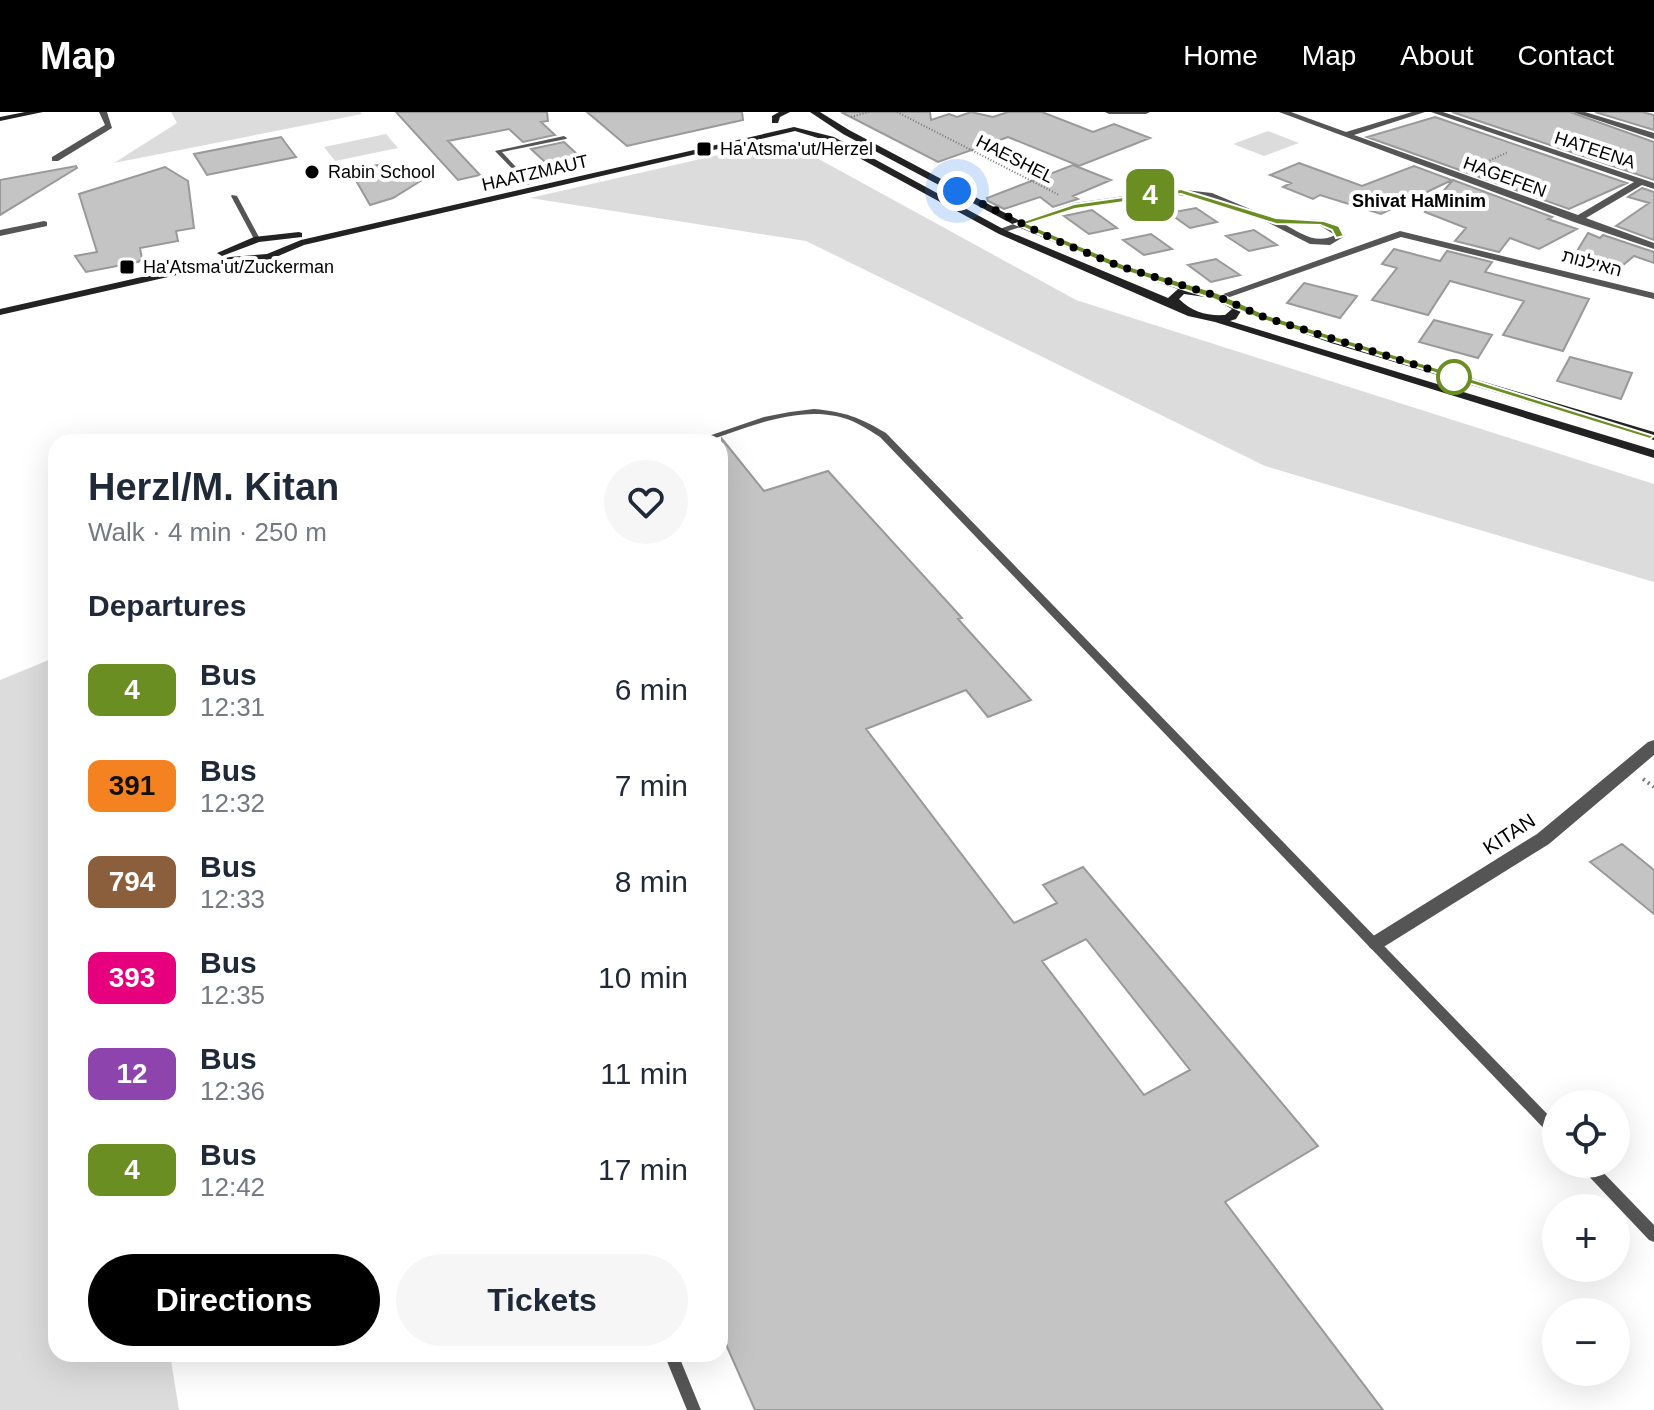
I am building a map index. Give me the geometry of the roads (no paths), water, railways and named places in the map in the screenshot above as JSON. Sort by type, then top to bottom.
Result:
[{"type":"main road","points":[[0,119],[39,112]]},
{"type":"main road","name":"HAATZMAUT","points":[[281,244],[748,132],[786,112]]},
{"type":"main road","points":[[814,112],[1019,224],[1122,267],[1220,297],[1264,317],[1365,350],[1654,436]]},
{"type":"main road","points":[[776,117],[796,130],[831,139],[999,231],[1182,308],[1654,454]]},
{"type":"main road","name":"HAATZMAUT","points":[[281,244],[819,126],[825,118]]},
{"type":"main road","points":[[0,303],[239,248],[257,239],[281,244]]},
{"type":"main road","points":[[0,312],[246,258],[269,257],[281,244]]},
{"type":"main road","points":[[239,248],[238,254],[246,258]]},
{"type":"main road","points":[[1182,308],[1173,299],[1182,291],[1192,290]]},
{"type":"main road","points":[[1214,319],[1232,317],[1237,309],[1234,304]]},
{"type":"street","points":[[55,159],[109,126],[103,112]]},
{"type":"street","points":[[1109,112],[1146,112]]},
{"type":"street","name":"HAGEFEN","points":[[1283,112],[1654,246]]},
{"type":"street","points":[[1345,135],[1421,112]]},
{"type":"street","name":"HATEENA","points":[[1435,112],[1654,186]]},
{"type":"street","points":[[1577,112],[1654,136]]},
{"type":"street","points":[[1577,220],[1641,182]]},
{"type":"street","points":[[999,231],[1079,206],[1181,191],[1271,220],[1309,241],[1329,242],[1340,236],[1335,228],[1321,223],[1271,220]]},
{"type":"street","points":[[0,233],[44,224]]},
{"type":"street","points":[[1220,297],[1400,234],[1654,296]]},
{"type":"street","name":"KITAN","points":[[1376,943],[1543,839],[1654,746]]},
{"type":"lane","points":[[528,183],[498,151],[564,138]]},
{"type":"lane","points":[[234,196],[257,239]]},
{"type":"lane","points":[[723,434],[796,413],[827,410],[867,422],[883,435],[1542,1117]]},
{"type":"lane","points":[[1599,1178],[1654,1235]]},
{"type":"lane","points":[[674,1362],[694,1410]]},
{"type":"place","name":"Ha'Atsma'ut/Herzel","points":[[704,149]]},
{"type":"place","name":"Rabin School","points":[[312,172]]},
{"type":"place","name":"Ha'Atsma'ut/Zuckerman","points":[[127,267]]},
{"type":"district","name":"Shivat HaMinim","points":[[1419,201]]}]
